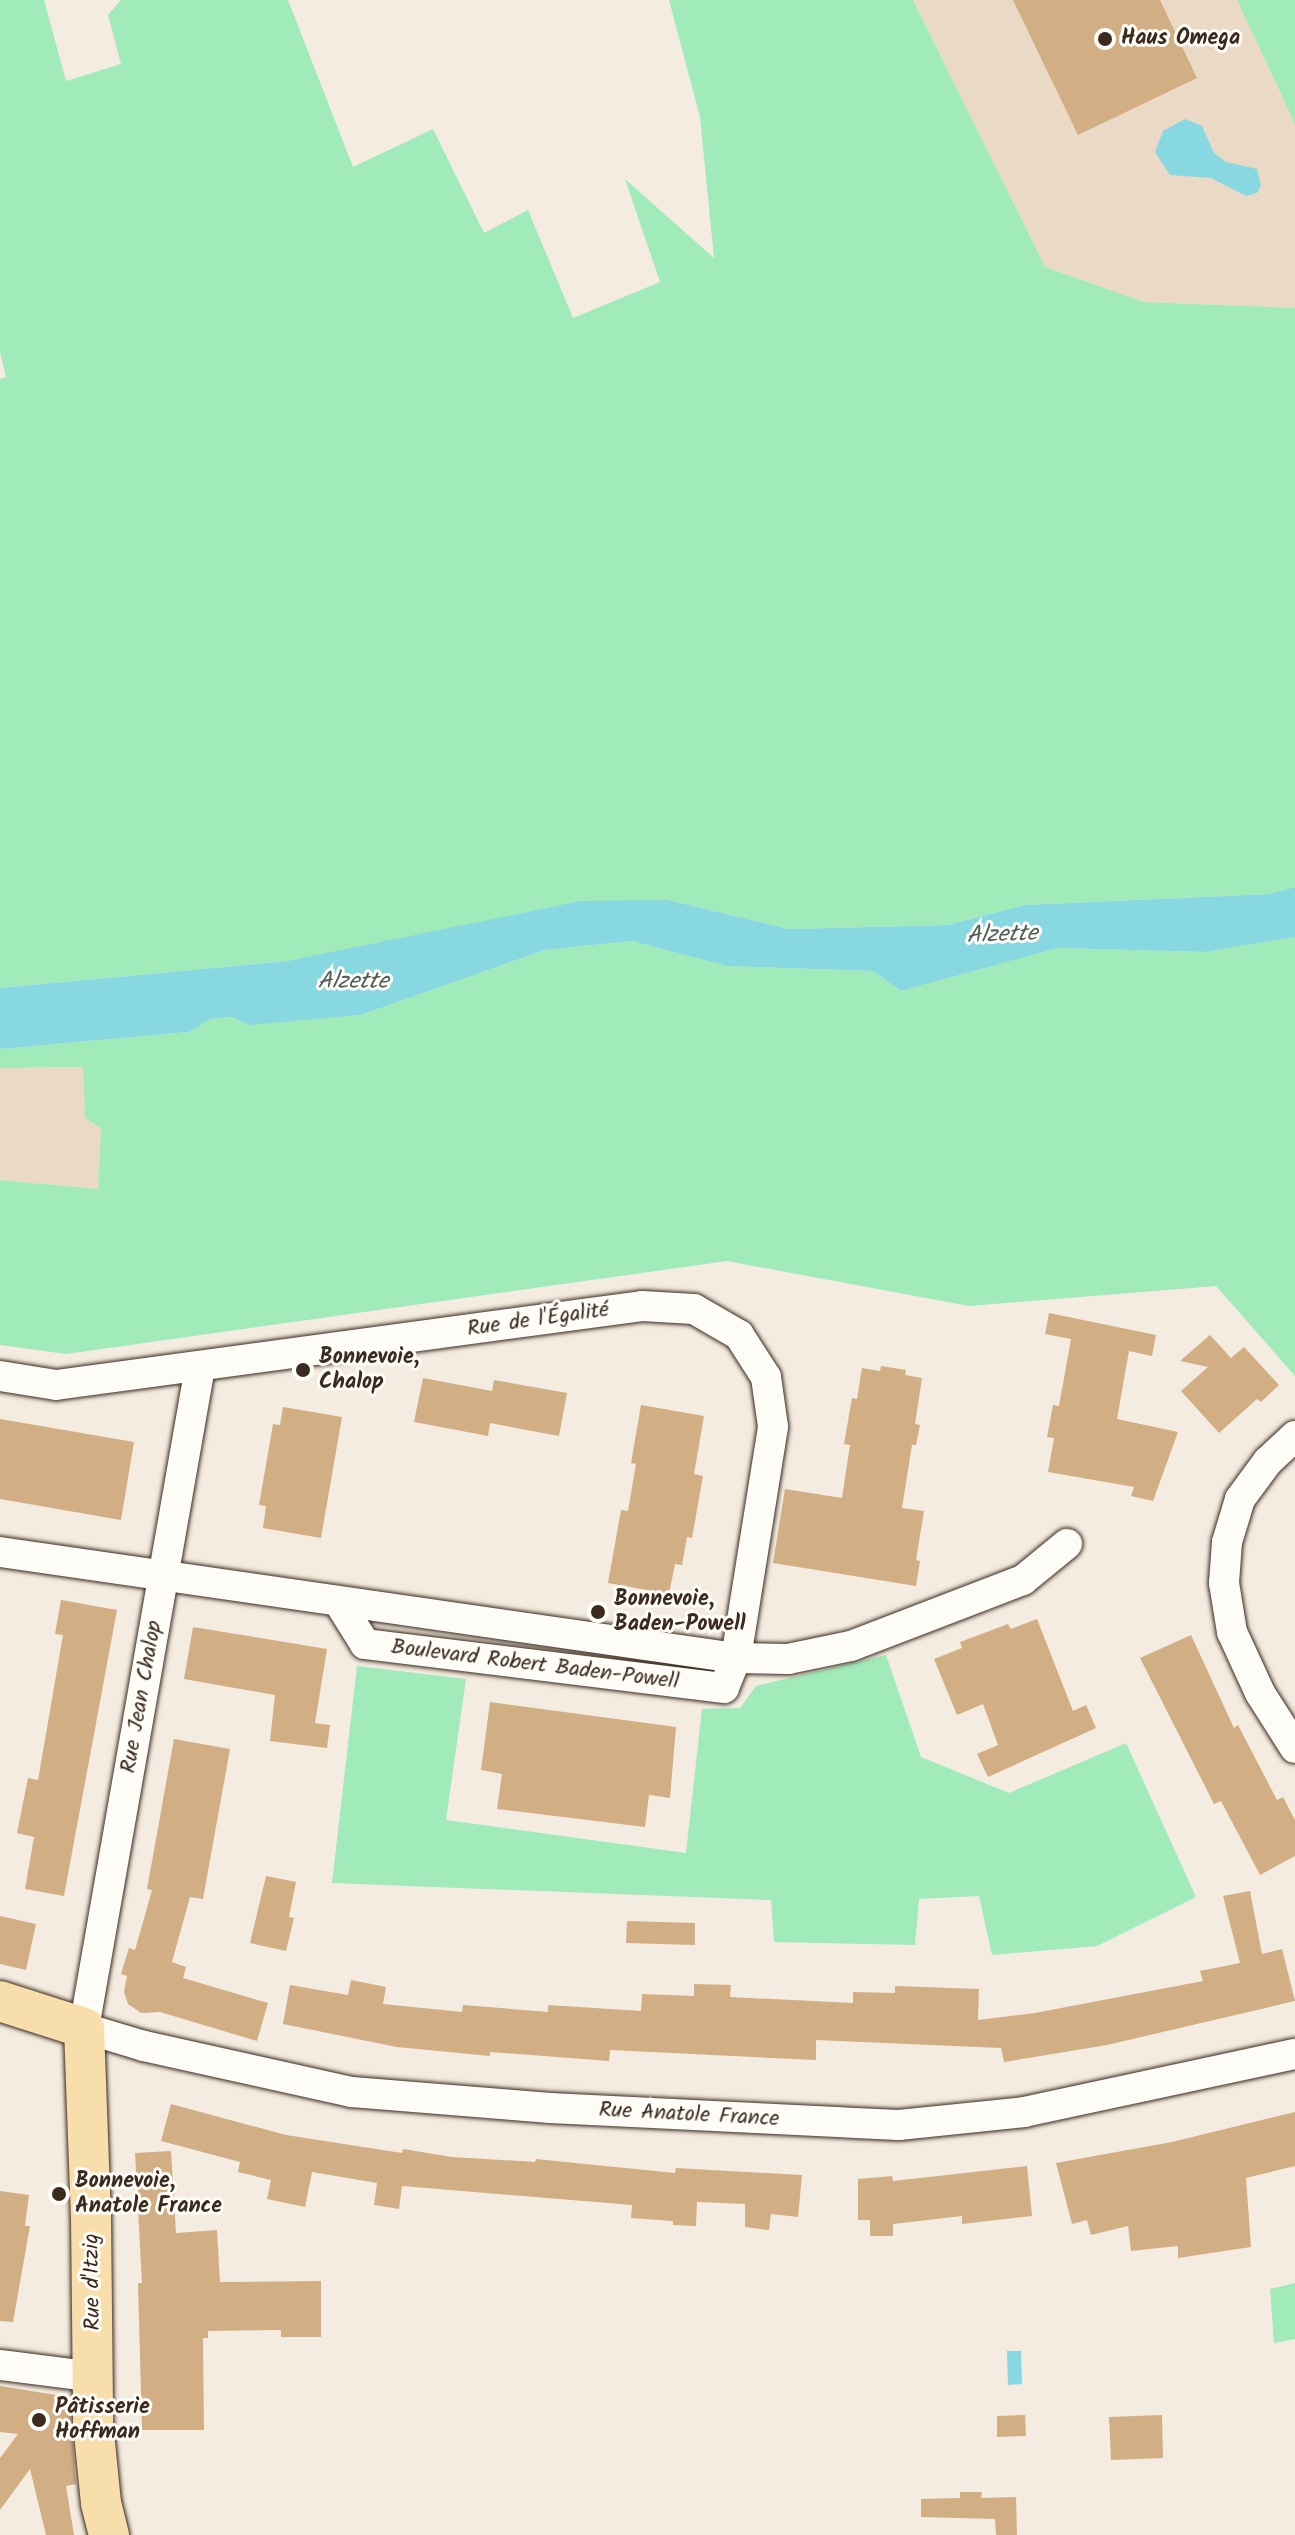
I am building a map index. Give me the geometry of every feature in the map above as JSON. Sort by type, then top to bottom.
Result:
[{"type":"main road","points":[[0,2001],[84,2028]]},
{"type":"main road","name":"Rue d'Itzig","points":[[84,2028],[95,2462],[109,2535]]},
{"type":"street","name":"Rue de l'Égalité","points":[[0,1376],[56,1385],[642,1306],[694,1309],[739,1335],[766,1377],[773,1427],[736,1658]]},
{"type":"street","name":"Rue Jean Chalop","points":[[84,2028],[200,1367]]},
{"type":"street","points":[[1295,1436],[1268,1461],[1240,1499],[1227,1542],[1224,1583],[1232,1632],[1260,1693],[1295,1748]]},
{"type":"street","points":[[736,1658],[788,1659],[851,1646],[1023,1580],[1067,1544]]},
{"type":"street","name":"Boulevard Robert Baden-Powell","points":[[0,1552],[338,1601],[365,1644],[724,1688],[736,1658]]},
{"type":"street","name":"Rue Anatole France","points":[[84,2028],[144,2046],[352,2092],[550,2108],[899,2125],[1024,2112],[1295,2054]]},
{"type":"street","points":[[0,2365],[95,2377]]},
{"type":"shaded area","points":[[913,0],[1237,0],[1295,124],[1295,308],[1144,302],[1045,267]]},
{"type":"shaded area","points":[[83,1067],[85,1118],[101,1128],[98,1189],[0,1180],[0,1068]]},
{"type":"green space","points":[[0,0],[44,0],[66,81],[121,64],[108,15],[121,0],[288,0],[353,167],[433,129],[484,233],[528,210],[573,318],[660,282],[625,179],[714,258],[700,117],[669,0],[913,0],[1045,267],[1144,302],[1295,308],[1295,887],[1269,894],[1025,905],[948,925],[789,929],[668,900],[288,961],[0,988],[0,379],[6,377],[0,352]]},
{"type":"green space","points":[[1237,0],[1295,0],[1295,124]]},
{"type":"green space","points":[[1295,937],[1295,1376],[1216,1286],[969,1306],[727,1261],[66,1354],[0,1345],[0,1180],[98,1189],[101,1128],[85,1118],[83,1067],[0,1068],[0,1049],[189,1032],[211,1019],[232,1017],[249,1024],[361,1015],[545,950],[632,941],[726,966],[873,971],[901,991],[1058,948],[1204,952]]},
{"type":"green space","points":[[886,1655],[921,1757],[1009,1793],[1126,1743],[1196,1897],[1097,1946],[992,1955],[979,1896],[919,1899],[915,1945],[774,1942],[771,1900],[332,1883],[357,1666],[466,1679],[446,1820],[686,1853],[702,1709],[740,1708],[756,1686]]},
{"type":"green space","points":[[1295,2283],[1295,2339],[1274,2343],[1270,2289]]},
{"type":"water","points":[[1185,119],[1202,126],[1214,153],[1226,162],[1257,169],[1261,186],[1257,193],[1246,196],[1211,178],[1170,175],[1155,152],[1163,131]]},
{"type":"water","name":"Alzette","points":[[1295,887],[1295,937],[1204,952],[1058,948],[901,991],[873,971],[726,966],[632,941],[545,950],[361,1015],[249,1025],[232,1017],[211,1019],[189,1032],[0,1049],[0,988],[288,961],[581,901],[668,900],[789,929],[948,925],[1025,905],[1269,894]]},
{"type":"water","points":[[1007,2351],[1021,2351],[1022,2384],[1008,2385]]},
{"type":"building","name":"Haus Omega","points":[[1013,0],[1160,0],[1197,78],[1078,135]]},
{"type":"building","points":[[1049,1313],[1156,1335],[1152,1356],[1129,1351],[1117,1419],[1178,1432],[1153,1501],[1131,1496],[1134,1487],[1048,1472],[1054,1438],[1047,1437],[1053,1405],[1059,1406],[1071,1339],[1045,1334]]},
{"type":"building","points":[[1210,1335],[1231,1358],[1244,1347],[1279,1385],[1261,1402],[1257,1399],[1219,1433],[1181,1391],[1208,1367],[1180,1361]]},
{"type":"building","points":[[881,1366],[906,1370],[905,1375],[922,1378],[915,1424],[920,1425],[916,1445],[912,1445],[902,1508],[924,1511],[916,1560],[920,1561],[916,1586],[773,1563],[785,1489],[842,1498],[850,1445],[844,1444],[852,1398],[857,1399],[862,1368],[880,1371]]},
{"type":"building","points":[[423,1378],[492,1391],[494,1380],[567,1393],[559,1436],[490,1423],[488,1436],[414,1422]]},
{"type":"building","points":[[641,1405],[704,1416],[694,1474],[703,1476],[692,1538],[687,1537],[682,1565],[675,1564],[669,1594],[608,1583],[621,1510],[628,1511],[636,1464],[631,1463]]},
{"type":"building","points":[[283,1407],[342,1417],[321,1538],[263,1528],[266,1506],[259,1505],[273,1424],[280,1425]]},
{"type":"building","points":[[0,1419],[134,1442],[121,1520],[0,1499]]},
{"type":"building","points":[[61,1600],[117,1610],[64,1896],[25,1889],[34,1837],[17,1833],[28,1778],[38,1780],[63,1635],[55,1634]]},
{"type":"building","points":[[1037,1619],[1073,1711],[1086,1705],[1096,1728],[988,1777],[977,1754],[998,1745],[983,1704],[957,1715],[934,1659],[962,1648],[960,1642],[1008,1624],[1011,1629]]},
{"type":"building","points":[[193,1627],[327,1649],[315,1723],[330,1725],[327,1748],[270,1741],[275,1695],[184,1679]]},
{"type":"building","points":[[1191,1635],[1234,1728],[1238,1725],[1277,1800],[1283,1797],[1295,1820],[1295,1856],[1260,1875],[1221,1801],[1214,1804],[1140,1658]]},
{"type":"building","points":[[490,1702],[676,1727],[670,1798],[649,1795],[645,1827],[497,1809],[502,1774],[481,1770]]},
{"type":"building","points":[[174,1739],[230,1749],[203,1899],[190,1897],[172,1962],[186,1967],[183,1978],[268,2003],[257,2041],[160,2012],[141,2013],[128,2004],[124,1992],[127,1976],[121,1974],[129,1948],[135,1950],[152,1890],[147,1889]]},
{"type":"building","points":[[266,1876],[296,1882],[289,1917],[294,1918],[286,1951],[250,1943]]},
{"type":"building","points":[[1250,1891],[1262,1954],[1282,1949],[1295,2001],[1107,2045],[1004,2062],[1001,2048],[816,2040],[816,2060],[610,2050],[609,2061],[490,2052],[490,2056],[397,2047],[283,2024],[290,1985],[348,1995],[351,1980],[386,1987],[383,2004],[462,2012],[463,2005],[548,2012],[548,2005],[641,2011],[642,1994],[694,1996],[694,1984],[731,1985],[730,1997],[853,2003],[853,1992],[895,1993],[895,1986],[979,1989],[978,2020],[1035,2013],[1203,1981],[1200,1971],[1240,1963],[1223,1896]]},
{"type":"building","points":[[0,1916],[36,1924],[26,1970],[0,1964]]},
{"type":"building","points":[[627,1921],[695,1923],[695,1945],[626,1943]]},
{"type":"building","points":[[171,2104],[286,2135],[402,2153],[403,2149],[452,2157],[535,2162],[536,2159],[675,2173],[676,2168],[802,2175],[798,2217],[771,2214],[769,2230],[745,2227],[745,2204],[697,2202],[696,2226],[673,2225],[673,2221],[631,2218],[632,2205],[402,2186],[399,2209],[374,2205],[377,2183],[312,2172],[305,2207],[267,2199],[271,2180],[238,2172],[240,2162],[161,2141]]},
{"type":"building","points":[[1295,2112],[1295,2166],[1246,2178],[1251,2247],[1178,2258],[1178,2246],[1131,2251],[1128,2226],[1091,2235],[1087,2220],[1072,2224],[1056,2163],[1172,2142]]},
{"type":"building","points":[[171,2151],[176,2233],[217,2230],[220,2282],[321,2281],[321,2337],[281,2337],[281,2330],[208,2331],[208,2338],[203,2338],[204,2430],[142,2430],[138,2283],[142,2283],[135,2153]]},
{"type":"building","points":[[1027,2166],[1032,2216],[962,2224],[962,2216],[893,2224],[893,2236],[870,2236],[870,2220],[858,2220],[858,2179],[892,2176],[893,2181]]},
{"type":"building","points":[[0,2191],[29,2195],[25,2226],[30,2226],[13,2322],[0,2321]]},
{"type":"building","points":[[0,2386],[56,2395],[70,2409],[76,2484],[66,2486],[74,2535],[46,2535],[30,2469],[0,2510],[0,2458],[18,2434],[0,2432]]},
{"type":"building","points":[[1025,2415],[1026,2436],[997,2437],[997,2416]]},
{"type":"building","points":[[1162,2415],[1163,2458],[1111,2460],[1109,2417]]},
{"type":"building","points":[[960,2492],[982,2492],[981,2498],[1016,2497],[1017,2535],[996,2535],[995,2519],[921,2517],[921,2499],[960,2498]]},
{"type":"place","name":"Haus Omega","points":[[1105,39]]},
{"type":"place","name":"Bonnevoie, Chalop","points":[[303,1370]]},
{"type":"place","name":"Bonnevoie, Baden-Powell","points":[[598,1612]]},
{"type":"place","name":"Bonnevoie, Anatole France","points":[[59,2194]]},
{"type":"place","name":"Pâtisserie Hoffman","points":[[39,2420]]}]
